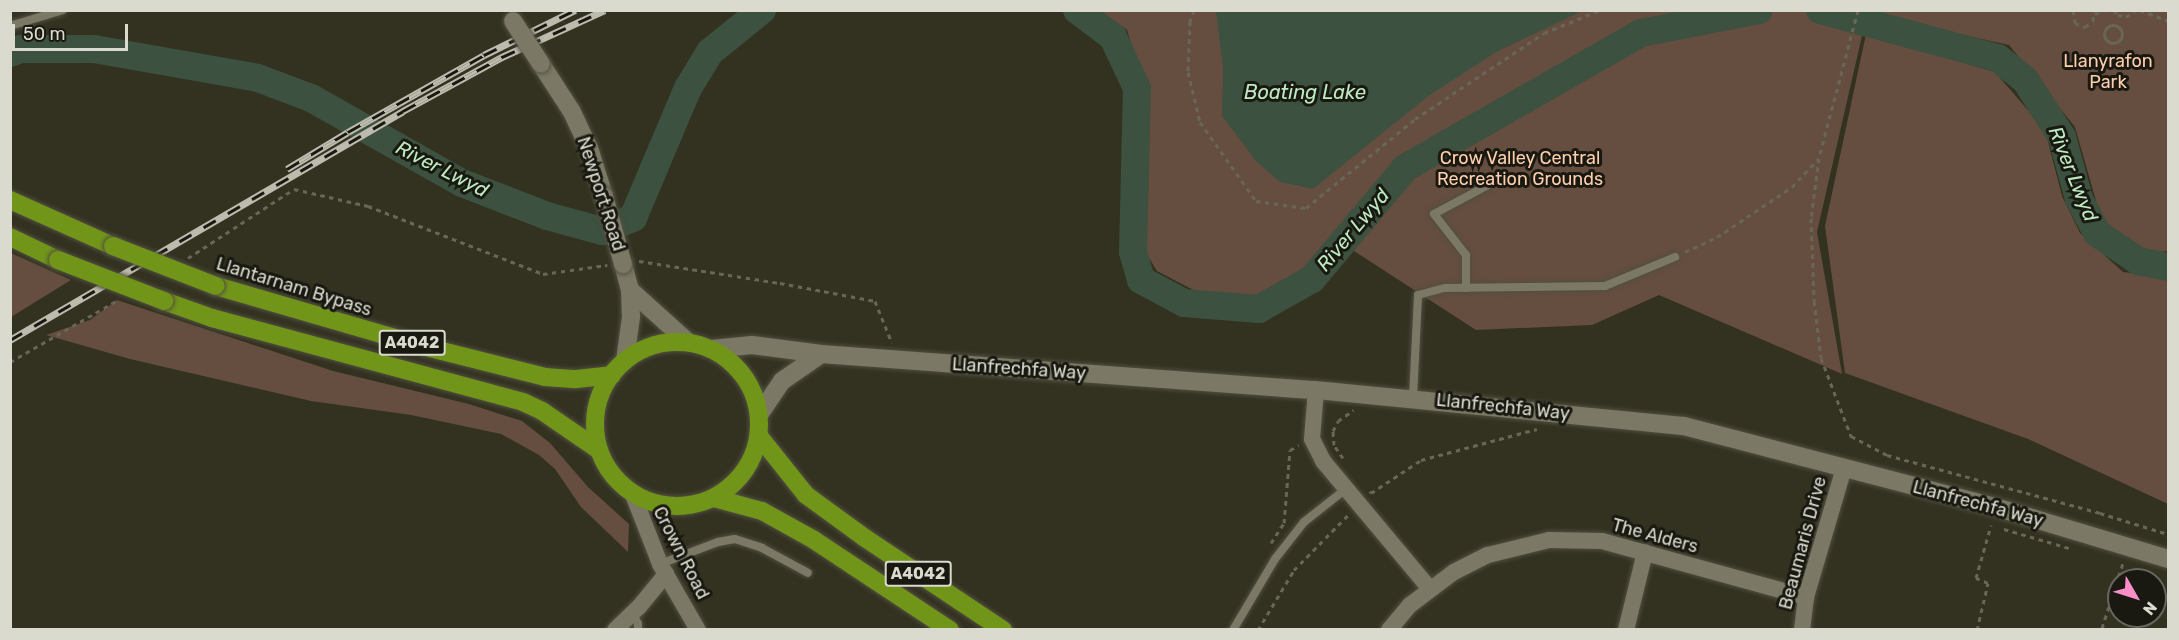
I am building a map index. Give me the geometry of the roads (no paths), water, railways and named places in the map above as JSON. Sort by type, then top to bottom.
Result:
[{"type":"highway","name":"Llantarnam Bypass","points":[[10,200],[113,246],[216,286],[404,341],[545,377],[576,379],[612,375]]},
{"type":"highway","name":"A4042","points":[[10,237],[58,260],[164,302],[213,318],[523,402],[549,415],[599,450]]},
{"type":"highway","points":[[688,342],[712,349],[726,358],[744,376],[756,398],[759,414],[759,436],[744,472],[730,487],[714,498],[694,505],[672,506],[651,502],[632,492],[618,481],[599,450],[596,411],[602,392],[612,375],[625,361],[654,345],[688,342]]},
{"type":"highway","name":"A4042","points":[[759,436],[806,495],[857,533],[1003,630]]},
{"type":"highway","name":"A4042","points":[[714,498],[762,510],[814,540],[950,630]]},
{"type":"street","name":"Newport Road","points":[[508,16],[572,112],[589,148],[625,262],[630,290],[631,317],[625,361]]},
{"type":"street","points":[[630,290],[688,342]]},
{"type":"street","name":"Llanfrechfa Way","points":[[712,349],[752,345],[821,354],[1413,398],[1684,426],[1995,507],[2169,559]]},
{"type":"street","points":[[759,414],[782,381],[821,354]]},
{"type":"street","points":[[1316,390],[1312,439],[1323,461],[1430,590]]},
{"type":"street","name":"Beaumaris Drive","points":[[1802,630],[1806,597],[1844,468]]},
{"type":"street","name":"Crown Road","points":[[632,492],[663,569],[698,630]]},
{"type":"street","name":"The Alders","points":[[1389,630],[1410,605],[1454,572],[1488,555],[1549,540],[1602,541],[1806,597]]},
{"type":"street","points":[[1626,630],[1644,552]]},
{"type":"street","points":[[615,630],[635,622],[663,569]]},
{"type":"lane","points":[[10,26],[63,10]]},
{"type":"lane","points":[[1466,288],[1466,255],[1434,214],[1488,185]]},
{"type":"lane","points":[[1413,398],[1418,295],[1445,288],[1605,286],[1675,257]]},
{"type":"lane","points":[[1233,630],[1275,559],[1304,522],[1346,489]]},
{"type":"lane","points":[[663,569],[718,542],[735,539],[762,548],[808,573]]},
{"type":"water","name":"Boating Lake","points":[[1216,10],[1582,11],[1496,52],[1427,97],[1313,189],[1280,182],[1256,161],[1222,116],[1223,68]]},
{"type":"waterway","name":"River Lwyd","points":[[10,53],[21,49],[94,49],[258,78],[311,98],[462,183],[547,216],[602,231],[633,218],[688,88],[710,52],[762,10]]},
{"type":"waterway","name":"River Lwyd","points":[[1077,10],[1113,37],[1137,88],[1133,252],[1141,280],[1184,303],[1259,309],[1312,279],[1405,168],[1641,33],[1759,10]]},
{"type":"waterway","name":"River Lwyd","points":[[1820,10],[1998,58],[2026,81],[2062,137],[2079,199],[2097,233],[2138,261],[2168,267]]},
{"type":"railway","points":[[287,169],[484,55],[575,10]]},
{"type":"railway","points":[[10,340],[403,111],[502,57],[605,10]]},
{"type":"park label","name":"Llanyrafon Park","points":[[2108,72]]},
{"type":"park label","name":"Crow Valley Central Recreation Grounds","points":[[1520,169]]}]
